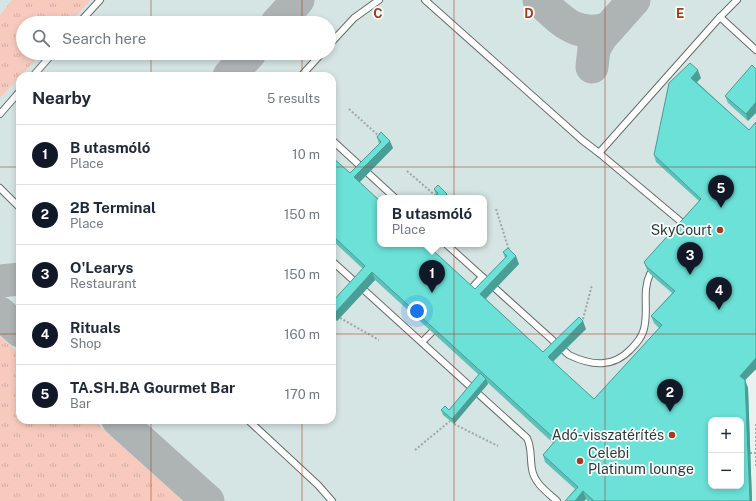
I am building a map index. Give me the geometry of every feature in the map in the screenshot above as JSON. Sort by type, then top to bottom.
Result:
[{"type":"lane","points":[[85,16],[100,0]]},
{"type":"lane","points":[[336,37],[354,18],[379,0]]},
{"type":"lane","points":[[425,0],[582,140],[686,226]]},
{"type":"lane","points":[[599,153],[720,17],[737,0]]},
{"type":"lane","points":[[720,17],[756,50]]},
{"type":"lane","points":[[36,72],[47,60]]},
{"type":"lane","points":[[305,72],[316,60]]},
{"type":"lane","points":[[0,114],[16,96]]},
{"type":"lane","points":[[336,144],[392,195]]},
{"type":"lane","points":[[0,188],[16,204]]},
{"type":"lane","points":[[449,247],[570,355],[579,360],[597,363],[616,360],[626,355],[644,331],[645,289],[650,274]]},
{"type":"lane","points":[[336,265],[527,438],[530,446],[534,477],[540,486],[557,501]]},
{"type":"lane","points":[[470,290],[482,277]]},
{"type":"lane","points":[[422,342],[432,332]]},
{"type":"lane","points":[[252,424],[318,485],[332,501]]},
{"type":"path","points":[[349,109],[384,140]]},
{"type":"path","points":[[406,171],[435,195]]},
{"type":"path","points":[[496,209],[510,255]]},
{"type":"path","points":[[582,324],[592,285]]},
{"type":"path","points":[[340,318],[379,340]]},
{"type":"path","points":[[416,450],[450,421]]},
{"type":"path","points":[[454,424],[498,446]]},
{"type":"path","points":[[756,424],[756,467]]},
{"type":"path","points":[[750,453],[756,453]]},
{"type":"path","points":[[751,462],[756,462]]},
{"type":"shaded area","points":[[0,0],[756,0],[756,369],[743,383],[752,501],[0,501]]},
{"type":"green space","points":[[12,0],[91,0],[76,16],[16,16],[16,60],[35,60],[24,72],[16,72],[16,81],[0,98],[0,15]]},
{"type":"green space","points":[[0,336],[16,350],[16,424],[97,424],[183,501],[0,501]]},
{"type":"building","points":[[690,63],[698,70],[691,78],[749,130],[756,122],[756,358],[740,376],[745,380],[750,501],[594,501],[583,491],[575,501],[565,501],[578,487],[543,455],[556,440],[372,272],[336,312],[336,298],[365,266],[336,239],[336,161],[350,173],[381,142],[377,137],[381,132],[390,141],[354,177],[377,198],[377,247],[429,247],[475,289],[507,256],[503,252],[508,248],[516,256],[480,294],[543,352],[579,317],[583,321],[548,357],[594,399],[662,325],[651,316],[675,291],[647,267],[644,262],[701,199],[654,155],[669,83]]},
{"type":"building","points":[[752,65],[756,69],[756,102],[746,114],[725,96]]},
{"type":"building","points":[[438,185],[447,194],[436,195],[438,193],[434,189]]},
{"type":"building","points":[[480,373],[486,379],[452,419],[441,410],[445,406],[449,410]]},
{"type":"taxiway","points":[[283,16],[298,0]]},
{"type":"taxiway","points":[[539,0],[554,14],[577,29],[586,31],[607,29]]},
{"type":"taxiway","points":[[592,67],[594,49],[601,37],[634,0]]},
{"type":"taxiway","points":[[233,72],[244,60]]},
{"type":"taxiway","points":[[0,281],[16,279]]},
{"type":"taxiway","points":[[0,313],[16,327]]},
{"type":"taxiway","points":[[122,424],[208,501]]},
{"type":"place","name":"TA.SH.BA Gourmet Bar","points":[[721,208]]},
{"type":"place","name":"SkyCourt","points":[[720,230]]},
{"type":"place","name":"O'Learys","points":[[690,275]]},
{"type":"place","name":"B utasmóló","points":[[432,293]]},
{"type":"place","name":"Rituals","points":[[719,310]]},
{"type":"place","name":"2B Terminal","points":[[670,412]]},
{"type":"place","name":"Adó-visszatérítés","points":[[672,435]]},
{"type":"place","name":"Celebi Platinum lounge","points":[[580,461]]}]
